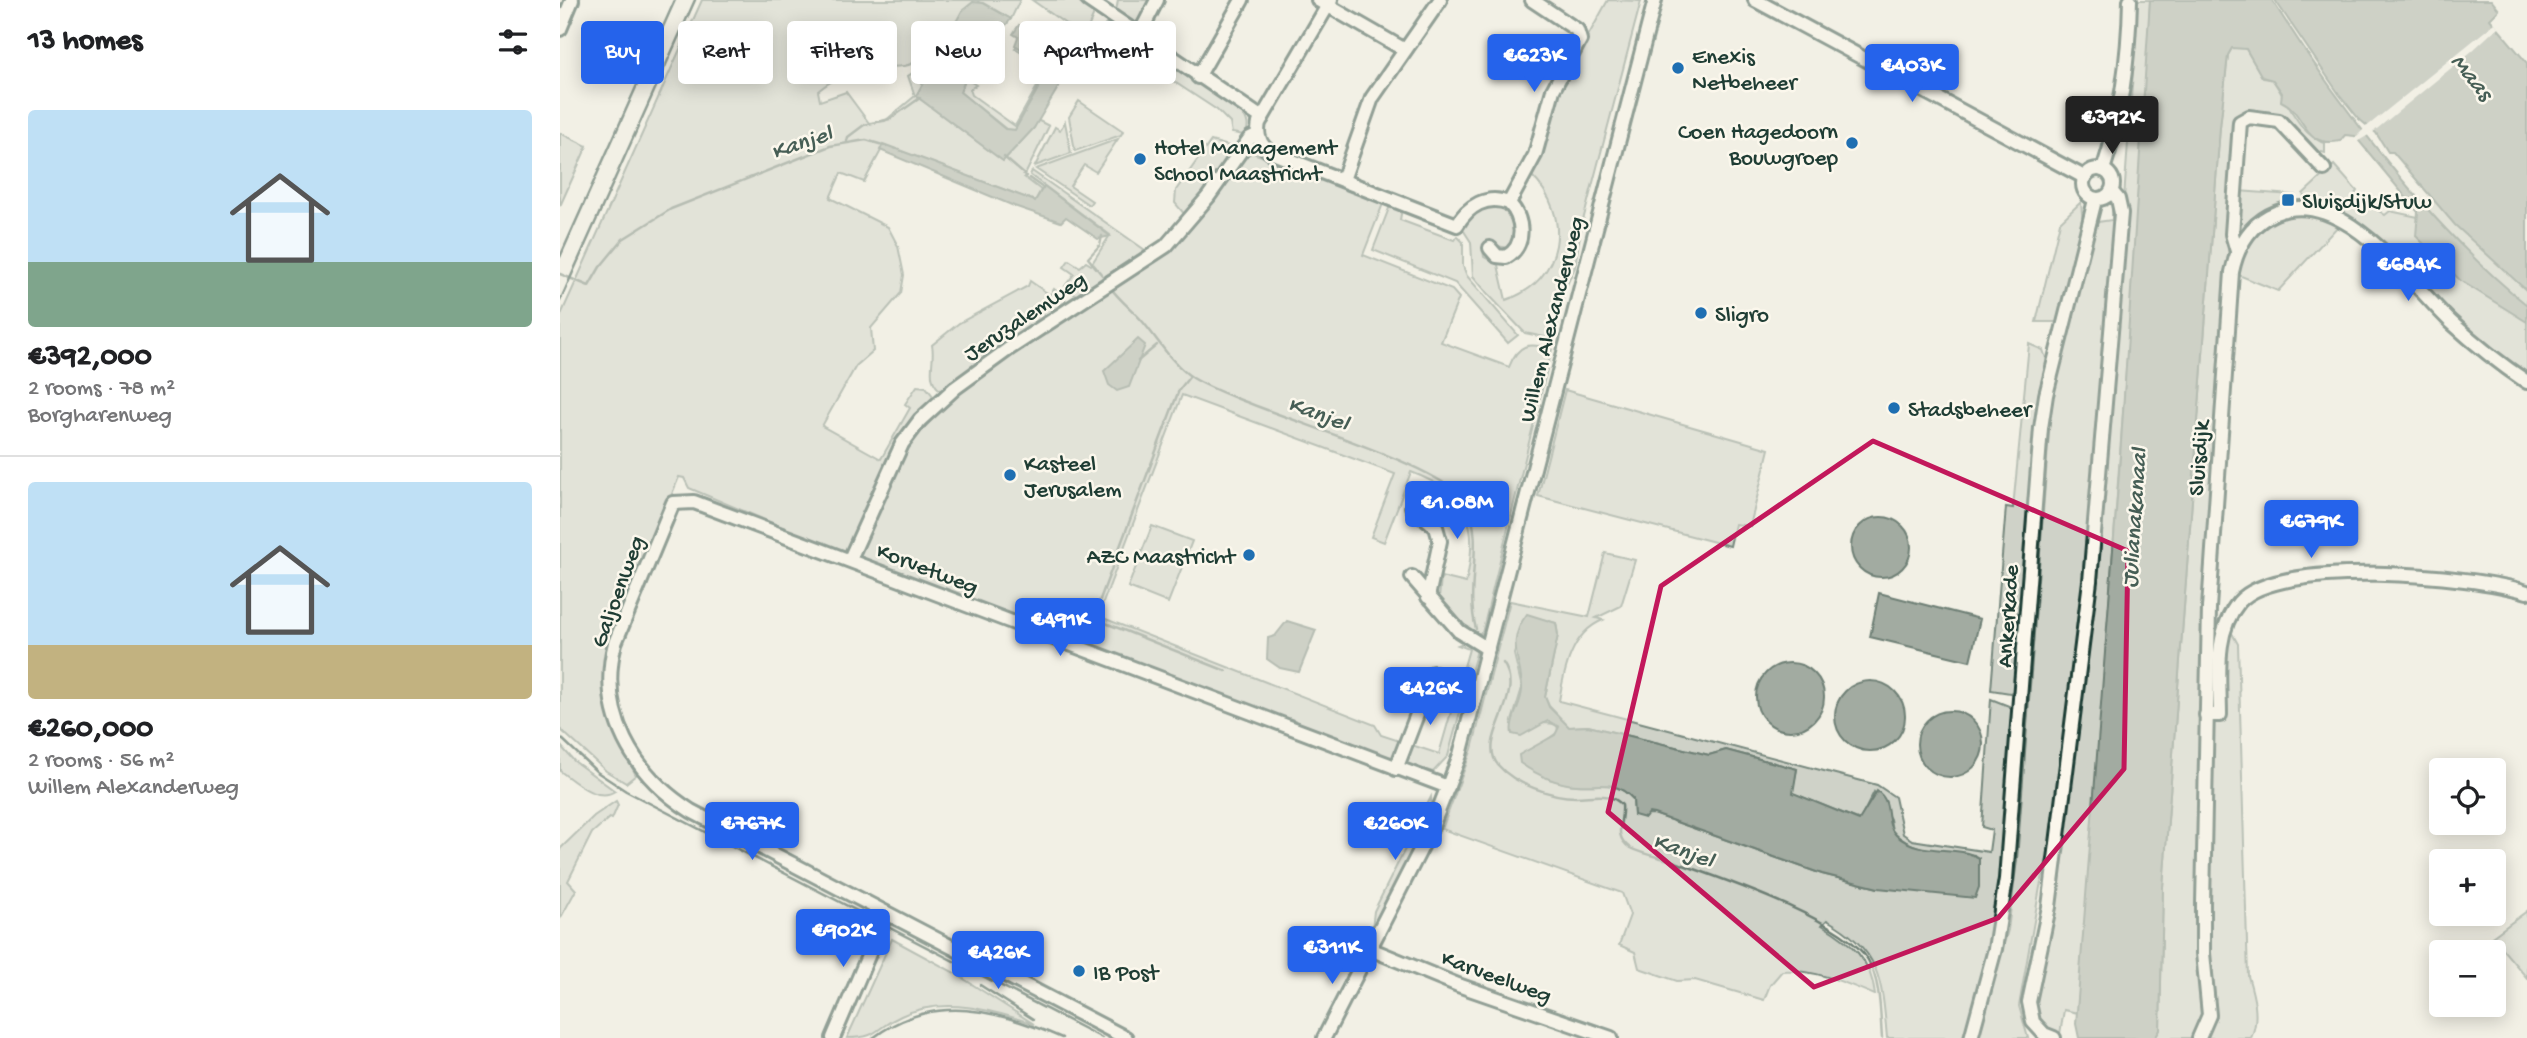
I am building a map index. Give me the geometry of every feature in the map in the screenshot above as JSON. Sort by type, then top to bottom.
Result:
[{"type":"street","points":[[560,29],[572,0]]},
{"type":"street","points":[[1088,0],[1109,6],[1125,21]]},
{"type":"street","points":[[1146,21],[1157,0]]},
{"type":"street","points":[[1198,77],[1242,0]]},
{"type":"street","points":[[1343,180],[1372,98],[1440,0]]},
{"type":"street","points":[[1509,203],[1535,155],[1553,90],[1580,40],[1577,30],[1532,0]]},
{"type":"street","name":"Willem Alexanderweg","points":[[1324,1038],[1448,787],[1488,649],[1655,0]]},
{"type":"street","points":[[1755,0],[2084,177]]},
{"type":"street","points":[[2103,170],[2111,144],[2123,78],[2130,0]]},
{"type":"street","points":[[1405,50],[1326,2],[1262,118],[1258,134],[1262,145],[1270,152],[1457,225],[1469,208],[1478,203],[1492,200],[1509,203]]},
{"type":"street","points":[[1176,61],[1262,118]]},
{"type":"street","points":[[2237,251],[2232,234],[2240,122],[2249,117],[2279,121],[2324,169]]},
{"type":"street","name":"Jeruzalemweg","points":[[850,559],[902,443],[920,420],[955,388],[1010,348],[1166,246],[1208,197],[1250,138],[1258,134]]},
{"type":"street","points":[[2054,1038],[2044,1034],[2033,1022],[2029,1002],[2049,907],[2092,568],[2120,213],[2119,202],[2112,192],[2112,177],[2103,170],[2091,170],[2084,177],[2084,191],[2095,200],[2106,198],[2112,192]]},
{"type":"street","name":"Ankerkade","points":[[1971,1038],[1995,949],[2006,879],[2041,428],[2046,395],[2095,200]]},
{"type":"street","points":[[1490,248],[1497,256],[1506,257],[1514,252],[1520,242],[1520,225],[1509,203]]},
{"type":"street","name":"Sluisdijk","points":[[2199,1038],[2209,1018],[2203,953],[2206,716],[2213,530],[2232,272],[2237,251],[2245,237],[2261,221],[2284,210],[2306,207],[2333,215],[2368,238],[2465,335],[2527,382]]},
{"type":"street","name":"Korvetweg","points":[[678,500],[694,502],[850,559],[1448,787]]},
{"type":"street","name":"Galjoenweg","points":[[678,500],[671,505],[665,517],[613,651],[613,703],[626,746],[645,774],[678,803],[1126,1038]]},
{"type":"street","points":[[1412,507],[1436,527],[1440,541],[1428,597]]},
{"type":"street","points":[[2206,716],[2220,715],[2221,643],[2227,622],[2240,601],[2259,586],[2289,578],[2414,575],[2477,580],[2527,592]]},
{"type":"street","points":[[1412,577],[1459,631],[1488,649]]},
{"type":"street","points":[[1396,769],[1433,673]]},
{"type":"street","points":[[833,1038],[886,914]]},
{"type":"street","name":"Karveelweg","points":[[1370,949],[1446,980],[1611,1038]]},
{"type":"highlighted area","points":[[1873,441],[2128,551],[2124,769],[1998,918],[1814,987],[1608,812],[1661,586]]},
{"type":"shaded area","points":[[702,0],[1020,0],[1011,19],[978,2],[956,21],[911,21],[911,64],[905,66],[897,66],[897,21],[787,21],[787,84],[828,84],[818,91],[820,101],[846,92],[869,123],[885,121],[915,96],[908,76],[911,74],[911,84],[923,84],[916,96],[1003,161],[1034,128],[1037,120],[1049,126],[1024,177],[1041,190],[1035,201],[884,145],[864,182],[841,173],[830,198],[888,227],[898,246],[904,275],[901,293],[871,328],[873,351],[856,366],[822,426],[881,459],[910,408],[905,404],[917,386],[926,387],[933,396],[934,403],[917,419],[846,554],[689,488],[684,478],[679,477],[612,639],[610,709],[613,731],[636,775],[626,783],[606,771],[560,729],[560,317],[678,54],[678,84],[773,84],[773,21],[693,21]]},
{"type":"shaded area","points":[[1032,0],[1077,0],[1095,12],[1091,21],[1062,21]]},
{"type":"shaded area","points":[[1118,0],[1150,0],[1137,21],[1130,21],[1116,11]]},
{"type":"shaded area","points":[[1608,0],[1641,1],[1581,228],[1575,267],[1564,291],[1554,339],[1525,333],[1473,276],[1471,242],[1462,228],[1475,213],[1498,205],[1505,206],[1516,222],[1515,243],[1508,248],[1487,244],[1483,249],[1484,257],[1498,265],[1506,300],[1525,291],[1540,278],[1550,263],[1556,245],[1557,227],[1553,209],[1544,191],[1531,175],[1557,92]]},
{"type":"shaded area","points":[[2138,0],[2150,0],[2146,97],[2082,976],[2078,1013],[2064,1010],[2060,1034],[2046,1030],[2037,1014],[2036,1006],[2057,885],[2101,526]]},
{"type":"shaded area","points":[[2232,48],[2246,49],[2263,78],[2272,79],[2294,116],[2308,133],[2325,143],[2325,153],[2308,148],[2275,114],[2249,113],[2238,118],[2204,582],[2201,693],[2223,617],[2238,644],[2248,976],[2256,1015],[2251,1038],[2155,1038],[2160,1030],[2163,887],[2220,127],[2228,55]]},
{"type":"shaded area","points":[[1176,68],[1244,115],[1248,125],[1244,135],[1232,133],[1230,123],[1217,110],[1176,83]]},
{"type":"shaded area","points":[[963,84],[976,85],[970,89],[972,95],[1015,126],[1041,84],[1015,130],[1006,129],[960,92]]},
{"type":"shaded area","points":[[2527,96],[2527,377],[2468,331],[2350,218],[2337,208],[2306,200],[2303,194],[2334,165],[2357,191],[2355,194],[2385,215],[2390,211],[2418,217],[2418,212]]},
{"type":"shaded area","points":[[1079,101],[1123,131],[1121,135],[1075,151],[1069,117]]},
{"type":"shaded area","points":[[1065,122],[1071,153],[1035,166],[1055,127],[1060,130]]},
{"type":"shaded area","points":[[560,133],[587,146],[560,206]]},
{"type":"shaded area","points":[[1118,139],[1096,172],[1084,165],[1070,186],[1092,201],[1089,205],[1036,169]]},
{"type":"shaded area","points":[[1211,141],[1236,148],[1185,215],[1175,203],[1176,190]]},
{"type":"shaded area","points":[[1253,153],[1384,201],[1363,255],[1452,290],[1459,298],[1441,342],[1509,367],[1520,349],[1536,346],[1552,349],[1482,633],[1468,633],[1439,599],[1441,577],[1466,583],[1470,562],[1470,528],[1466,514],[1458,501],[1446,490],[1411,472],[1384,542],[1371,537],[1395,474],[1182,395],[1098,616],[1375,725],[1381,735],[1439,754],[1469,649],[1458,645],[1466,642],[1477,650],[1448,756],[1433,772],[1364,751],[858,556],[906,449],[947,402],[976,378],[1164,255],[1194,224],[1247,155]]},
{"type":"shaded area","points":[[1032,171],[1145,250],[1076,295],[1065,286],[1074,274],[1064,267],[1069,260],[1080,267],[1086,262],[1091,265],[1110,235],[1030,175]]},
{"type":"shaded area","points":[[2238,191],[2293,195],[2258,216],[2238,236],[2235,235]]},
{"type":"shaded area","points":[[2081,202],[2083,225],[2057,322],[2036,322],[2060,222]]},
{"type":"shaded area","points":[[1391,203],[1402,208],[1400,220],[1454,240],[1457,236],[1463,242],[1463,266],[1467,276],[1518,335],[1508,343],[1455,283],[1373,250]]},
{"type":"shaded area","points":[[2112,208],[2115,212],[2091,549],[2056,825],[2040,887],[2019,1006],[2028,1038],[1976,1038],[2008,930],[2017,860],[2050,419],[2057,366],[2094,231],[2098,222],[2112,220]]},
{"type":"shaded area","points":[[2307,213],[2340,224],[2278,291],[2236,274],[2245,249],[2260,230],[2281,219]]},
{"type":"shaded area","points":[[1030,281],[1050,295],[1054,289],[1065,298],[1067,306],[944,393],[932,377],[932,345],[959,323],[1028,286]]},
{"type":"shaded area","points":[[2029,344],[2043,350],[2047,361],[2038,433],[2020,688],[2010,693],[1991,690],[2006,507],[2013,508]]},
{"type":"shaded area","points":[[1565,390],[1769,449],[1750,526],[1735,524],[1730,546],[1538,496]]},
{"type":"shaded area","points":[[1152,526],[1192,541],[1168,603],[1128,587]]},
{"type":"shaded area","points":[[1605,553],[1635,560],[1621,606],[1596,618],[1603,620],[1592,626],[1576,643],[1563,678],[1559,701],[1877,785],[1895,797],[1903,834],[1912,840],[1989,852],[1992,830],[1982,827],[1991,699],[2009,706],[2018,719],[1999,921],[1967,1038],[1887,1038],[1880,984],[1868,955],[1845,931],[1827,920],[1822,925],[1842,938],[1864,962],[1873,982],[1875,995],[1830,978],[1794,971],[1782,971],[1770,985],[1764,1000],[1695,980],[1677,981],[1639,968],[1635,952],[1619,945],[1630,915],[1622,893],[1442,829],[1472,749],[1510,601],[1589,617]],"holes":[[[1527,615],[1556,623],[1558,635],[1545,697],[1549,706],[1569,727],[1588,726],[1709,755],[1726,750],[1797,769],[1792,793],[1860,820],[1874,792],[1890,819],[1892,831],[1900,838],[1931,850],[1975,855],[1878,888],[1822,874],[1654,814],[1634,815],[1633,799],[1613,786],[1573,785],[1549,779],[1544,742],[1558,732],[1557,724],[1512,721],[1522,688],[1514,654]]]},
{"type":"shaded area","points":[[560,745],[574,761],[615,791],[608,794],[593,793],[560,771]]},
{"type":"shaded area","points":[[1431,797],[1432,812],[1372,929],[1374,911]]},
{"type":"shaded area","points":[[616,801],[618,805],[612,819],[609,818],[592,833],[568,881],[576,890],[560,919],[560,849],[594,816]]},
{"type":"shaded area","points":[[2527,911],[2527,978],[2506,953],[2506,940],[2495,940],[2492,937]]},
{"type":"shaded area","points":[[892,939],[953,972],[1034,1024],[968,1007],[934,1007],[901,1016],[866,1036],[847,1038]]},
{"type":"water","name":"Julianakanaal","points":[[2150,0],[2272,0],[2326,81],[2388,163],[2456,240],[2527,305],[2527,322],[2461,281],[2416,236],[2418,212],[2355,136],[2345,135],[2340,141],[2328,142],[2311,135],[2289,106],[2281,101],[2282,93],[2273,80],[2262,77],[2246,49],[2232,48],[2228,55],[2220,127],[2163,887],[2160,1030],[2155,1038],[2079,1038],[2076,1024],[2119,473]]},
{"type":"water","name":"Maas","points":[[2275,0],[2491,0],[2499,10],[2490,19],[2527,63],[2527,291],[2455,225],[2393,152],[2388,152],[2376,133],[2359,119]]},
{"type":"water","points":[[973,2],[983,3],[1011,19],[1005,26],[1005,21],[957,21],[962,11]]},
{"type":"water","points":[[1019,25],[1019,48],[1015,45],[1018,37],[1013,34]]},
{"type":"water","points":[[922,84],[963,84],[960,92],[1005,129],[1015,130],[1041,84],[1060,84],[1034,128],[1003,161],[916,96]]},
{"type":"water","points":[[883,144],[1035,201],[1044,186],[1110,236],[1098,239],[1066,217],[1061,222],[1014,206],[880,150]]},
{"type":"water","points":[[1138,339],[1145,345],[1129,387],[1117,391],[1109,385],[1104,371]]},
{"type":"water","points":[[1881,517],[1902,526],[1911,547],[1902,568],[1881,577],[1860,568],[1851,547],[1860,526]]},
{"type":"water","points":[[1879,593],[1980,619],[1970,661],[1870,637]]},
{"type":"water","points":[[1527,614],[1556,623],[1558,635],[1545,697],[1549,707],[1569,727],[1588,726],[1709,755],[1726,750],[1797,769],[1793,793],[1859,820],[1877,791],[1885,801],[1892,830],[1906,842],[1979,858],[1979,887],[1975,898],[1878,888],[1822,874],[1654,814],[1649,813],[1645,818],[1634,815],[1633,799],[1613,786],[1562,783],[1526,767],[1520,763],[1519,755],[1555,735],[1559,727],[1548,721],[1521,736],[1512,734],[1512,723],[1522,690],[1516,653],[1517,635]]},
{"type":"water","points":[[1287,621],[1316,630],[1299,672],[1280,668],[1267,659],[1268,638],[1275,636]]},
{"type":"water","points":[[1790,663],[1803,666],[1814,673],[1821,684],[1824,697],[1821,710],[1814,721],[1803,728],[1790,731],[1777,728],[1766,721],[1759,710],[1756,697],[1759,684],[1766,673],[1777,666]]},
{"type":"water","points":[[1870,681],[1895,691],[1905,716],[1895,741],[1870,751],[1845,741],[1835,716],[1845,691]]},
{"type":"water","points":[[1950,711],[1963,714],[1973,721],[1980,731],[1983,744],[1980,757],[1973,767],[1963,774],[1950,777],[1937,774],[1927,767],[1920,757],[1917,744],[1920,731],[1927,721],[1937,714]]},
{"type":"pier","points":[[2495,23],[2498,27],[2472,51],[2372,133],[2355,143],[2353,140],[2365,128]]},
{"type":"waterway","points":[[847,141],[848,137],[864,125],[890,119],[920,98]]},
{"type":"waterway","name":"Kanjel","points":[[560,274],[589,286],[600,267],[623,239],[671,209],[830,146],[866,140],[886,146]]},
{"type":"waterway","points":[[1004,157],[1026,176]]},
{"type":"waterway","points":[[1029,178],[1043,188]]},
{"type":"waterway","name":"Kanjel","points":[[1102,236],[1100,245],[1088,258],[1107,281]]},
{"type":"waterway","name":"Kanjel","points":[[1110,287],[1143,322],[1172,359],[1193,378],[1255,406],[1385,454],[1450,487],[1466,503],[1472,518],[1475,548],[1472,596],[1476,629]]},
{"type":"waterway","points":[[1138,361],[1157,345]]},
{"type":"waterway","name":"Kanjel","points":[[1190,376],[1179,390],[1093,618],[1226,671]]},
{"type":"waterway","name":"Kanjel","points":[[1503,663],[1509,676],[1509,689],[1493,742],[1493,754],[1505,772],[1545,792],[1576,797],[1612,798],[1622,805],[1620,833],[1630,848],[1750,889],[1834,930],[1855,945],[1868,960],[1879,998],[1882,1038]]},
{"type":"railway","points":[[560,257],[675,0]]},
{"type":"railway","points":[[560,301],[695,0]]},
{"type":"railway","points":[[560,737],[597,772],[626,791],[1102,1038]]},
{"type":"railway","points":[[980,985],[1033,1019]]},
{"type":"railway","points":[[873,1038],[896,1024],[943,1010],[990,1014],[1062,1038]]},
{"type":"place","name":"Enexis Netbeheer","points":[[1678,68]]},
{"type":"place","name":"Coen Hagedoorn Bouwgroep","points":[[1852,143]]},
{"type":"place","name":"Hotel Management School Maastricht","points":[[1140,159]]},
{"type":"place","name":"Sluisdijk/Stuw","points":[[2288,200]]},
{"type":"place","name":"Sligro","points":[[1701,313]]},
{"type":"place","name":"Stadsbeheer","points":[[1894,408]]},
{"type":"place","name":"Kasteel Jerusalem","points":[[1010,475]]},
{"type":"place","name":"AZC Maastricht","points":[[1249,555]]},
{"type":"place","name":"IB Post","points":[[1079,971]]}]
